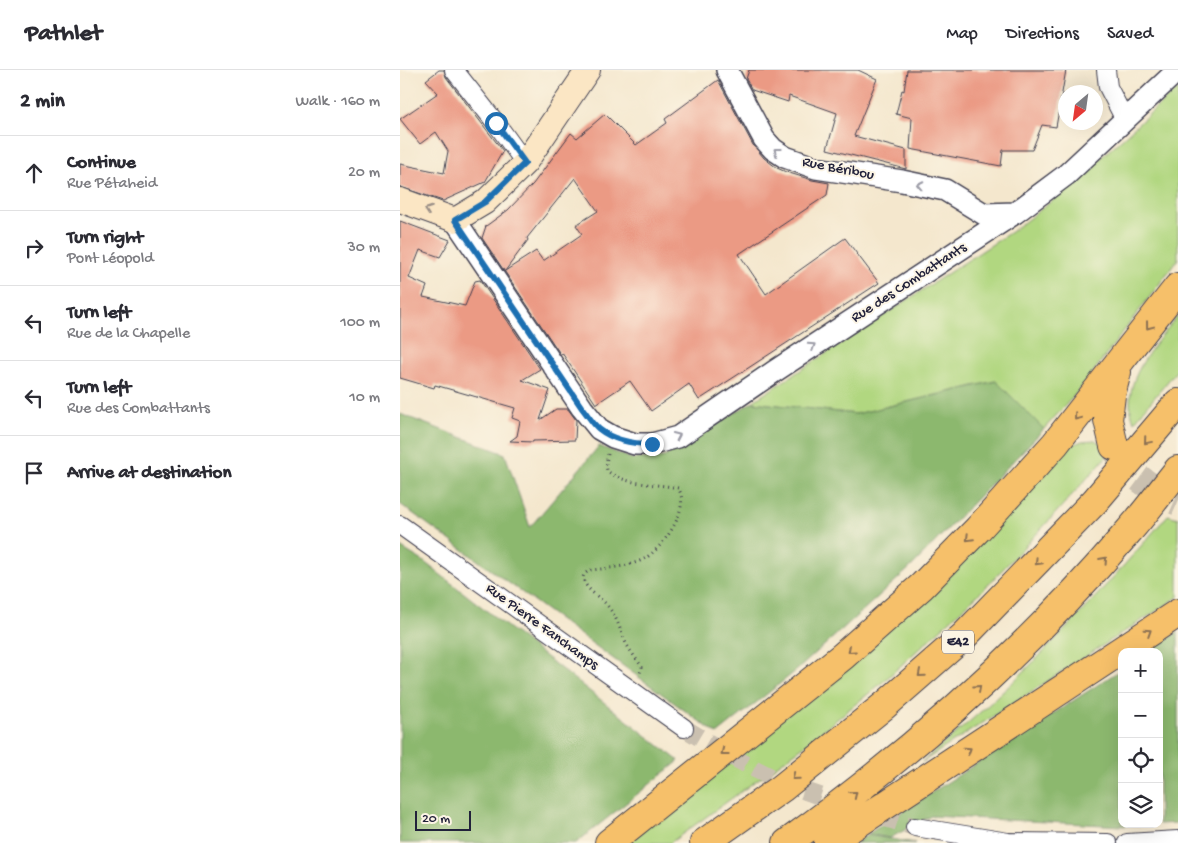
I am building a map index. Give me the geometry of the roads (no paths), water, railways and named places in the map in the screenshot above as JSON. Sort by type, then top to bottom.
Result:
[{"type":"highway","points":[[609,843],[836,662],[922,586],[978,529],[1055,444],[1178,287]]},
{"type":"highway","points":[[1114,446],[1108,420],[1118,365]]},
{"type":"highway","name":"E42","points":[[704,843],[782,788],[885,704],[965,635],[1095,501],[1178,403]]},
{"type":"highway","points":[[787,843],[843,803],[926,735],[996,671],[1073,593],[1116,546],[1178,470]]},
{"type":"highway","points":[[828,843],[1178,613]]},
{"type":"main road","points":[[400,200],[455,220],[485,202],[525,163],[588,70]]},
{"type":"street","points":[[454,70],[525,163]]},
{"type":"street","name":"Rue Béribou","points":[[727,70],[764,139],[785,156],[816,168],[902,181],[945,190],[984,214],[1016,213]]},
{"type":"street","points":[[1106,70],[1108,87],[1125,120]]},
{"type":"street","name":"Rue des Combattants","points":[[455,220],[582,408],[599,429],[613,437],[635,444],[652,444],[678,437],[1016,213],[1066,175],[1178,70]]},
{"type":"street","points":[[960,250],[967,234],[969,221],[969,213],[964,202]]},
{"type":"street","name":"Rue Pierre Fanchamps","points":[[400,525],[684,728]]},
{"type":"street","points":[[915,827],[1008,842],[1108,843]]},
{"type":"street","points":[[1127,843],[1178,840]]},
{"type":"tunnel","points":[[1114,446],[1128,470],[1162,495],[1178,502]]},
{"type":"tunnel","points":[[684,728],[764,774],[792,786],[915,827]]}]
